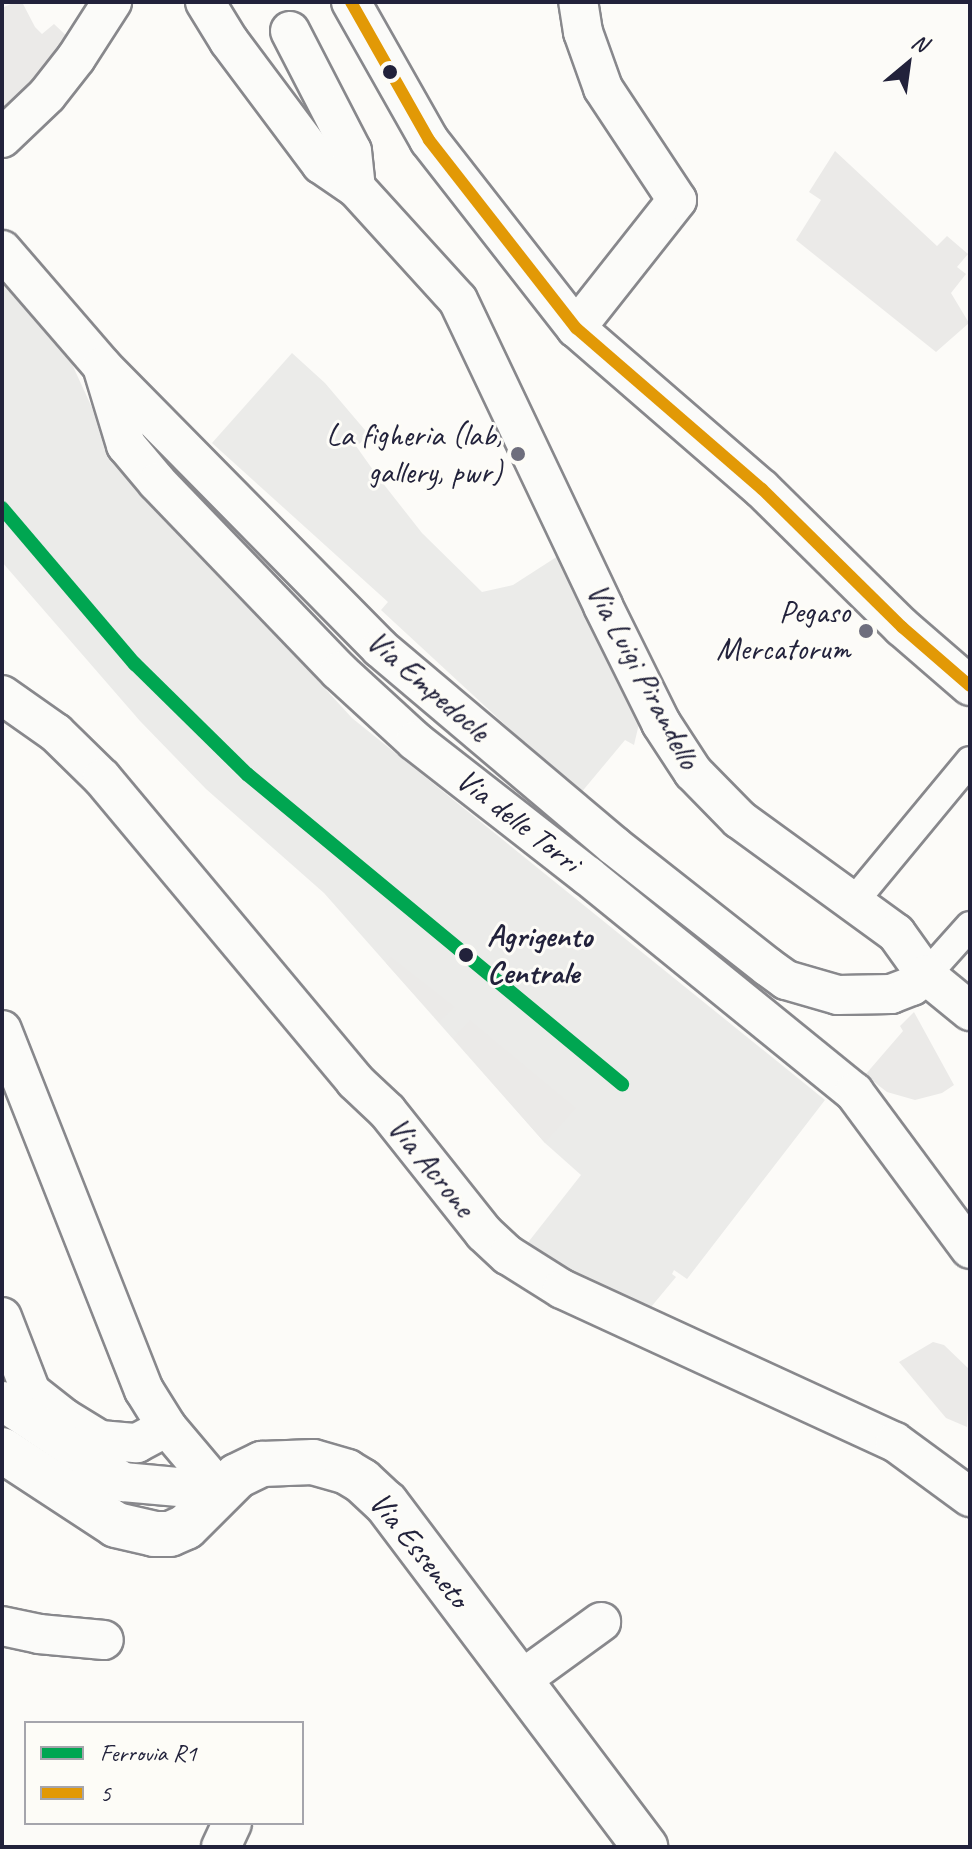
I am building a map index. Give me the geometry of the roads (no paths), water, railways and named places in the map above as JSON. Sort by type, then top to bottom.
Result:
[{"type":"street","points":[[2,138],[66,70],[112,2]]},
{"type":"street","name":"Via Luigi Pirandello","points":[[205,2],[229,41],[321,164],[356,188],[458,300],[603,606],[677,750],[693,772],[739,819],[855,900],[896,933],[926,975],[970,1011]]},
{"type":"street","points":[[351,2],[429,140],[481,211],[576,328],[762,489],[902,627],[970,686]]},
{"type":"street","points":[[576,328],[677,200],[603,88],[583,32],[578,2]]},
{"type":"street","points":[[290,31],[352,151],[356,188]]},
{"type":"street","name":"Via Empedocle","points":[[2,250],[102,366],[380,648],[613,845],[768,967],[786,980],[838,995],[891,994],[926,975]]},
{"type":"street","name":"Via delle Torri","points":[[102,366],[126,445],[157,482],[339,671],[415,741],[588,876],[854,1092],[970,1249]]},
{"type":"street","name":"Via Acrone","points":[[2,695],[56,733],[102,778],[355,1081],[387,1111],[484,1233],[508,1255],[562,1289],[895,1442],[970,1497]]},
{"type":"street","points":[[855,900],[970,761]]},
{"type":"street","points":[[926,975],[970,926]]},
{"type":"street","points":[[2,1030],[144,1390],[167,1427],[221,1491]]},
{"type":"street","points":[[2,1317],[31,1392],[64,1418],[100,1440],[137,1443],[167,1427]]},
{"type":"street","points":[[2,1401],[123,1482],[221,1491]]},
{"type":"street","name":"Via Esseneto","points":[[2,1450],[116,1525],[134,1532],[170,1534],[186,1527],[237,1476],[262,1464],[313,1462],[347,1472],[362,1481],[386,1503],[645,1847]]},
{"type":"street","points":[[521,1680],[601,1622]]},
{"type":"street","points":[[2,1626],[39,1634],[104,1640]]},
{"type":"street","points":[[221,1847],[231,1825]]},
{"type":"rail line","name":"R1","points":[[2,508],[135,664],[247,774],[622,1084]]},
{"type":"place","name":"La figheria (lab, gallery, pwr)","points":[[518,454]]},
{"type":"place","name":"Pegaso Mercatorum","points":[[866,631]]},
{"type":"place","name":"Agrigento Centrale","points":[[466,955]]}]
